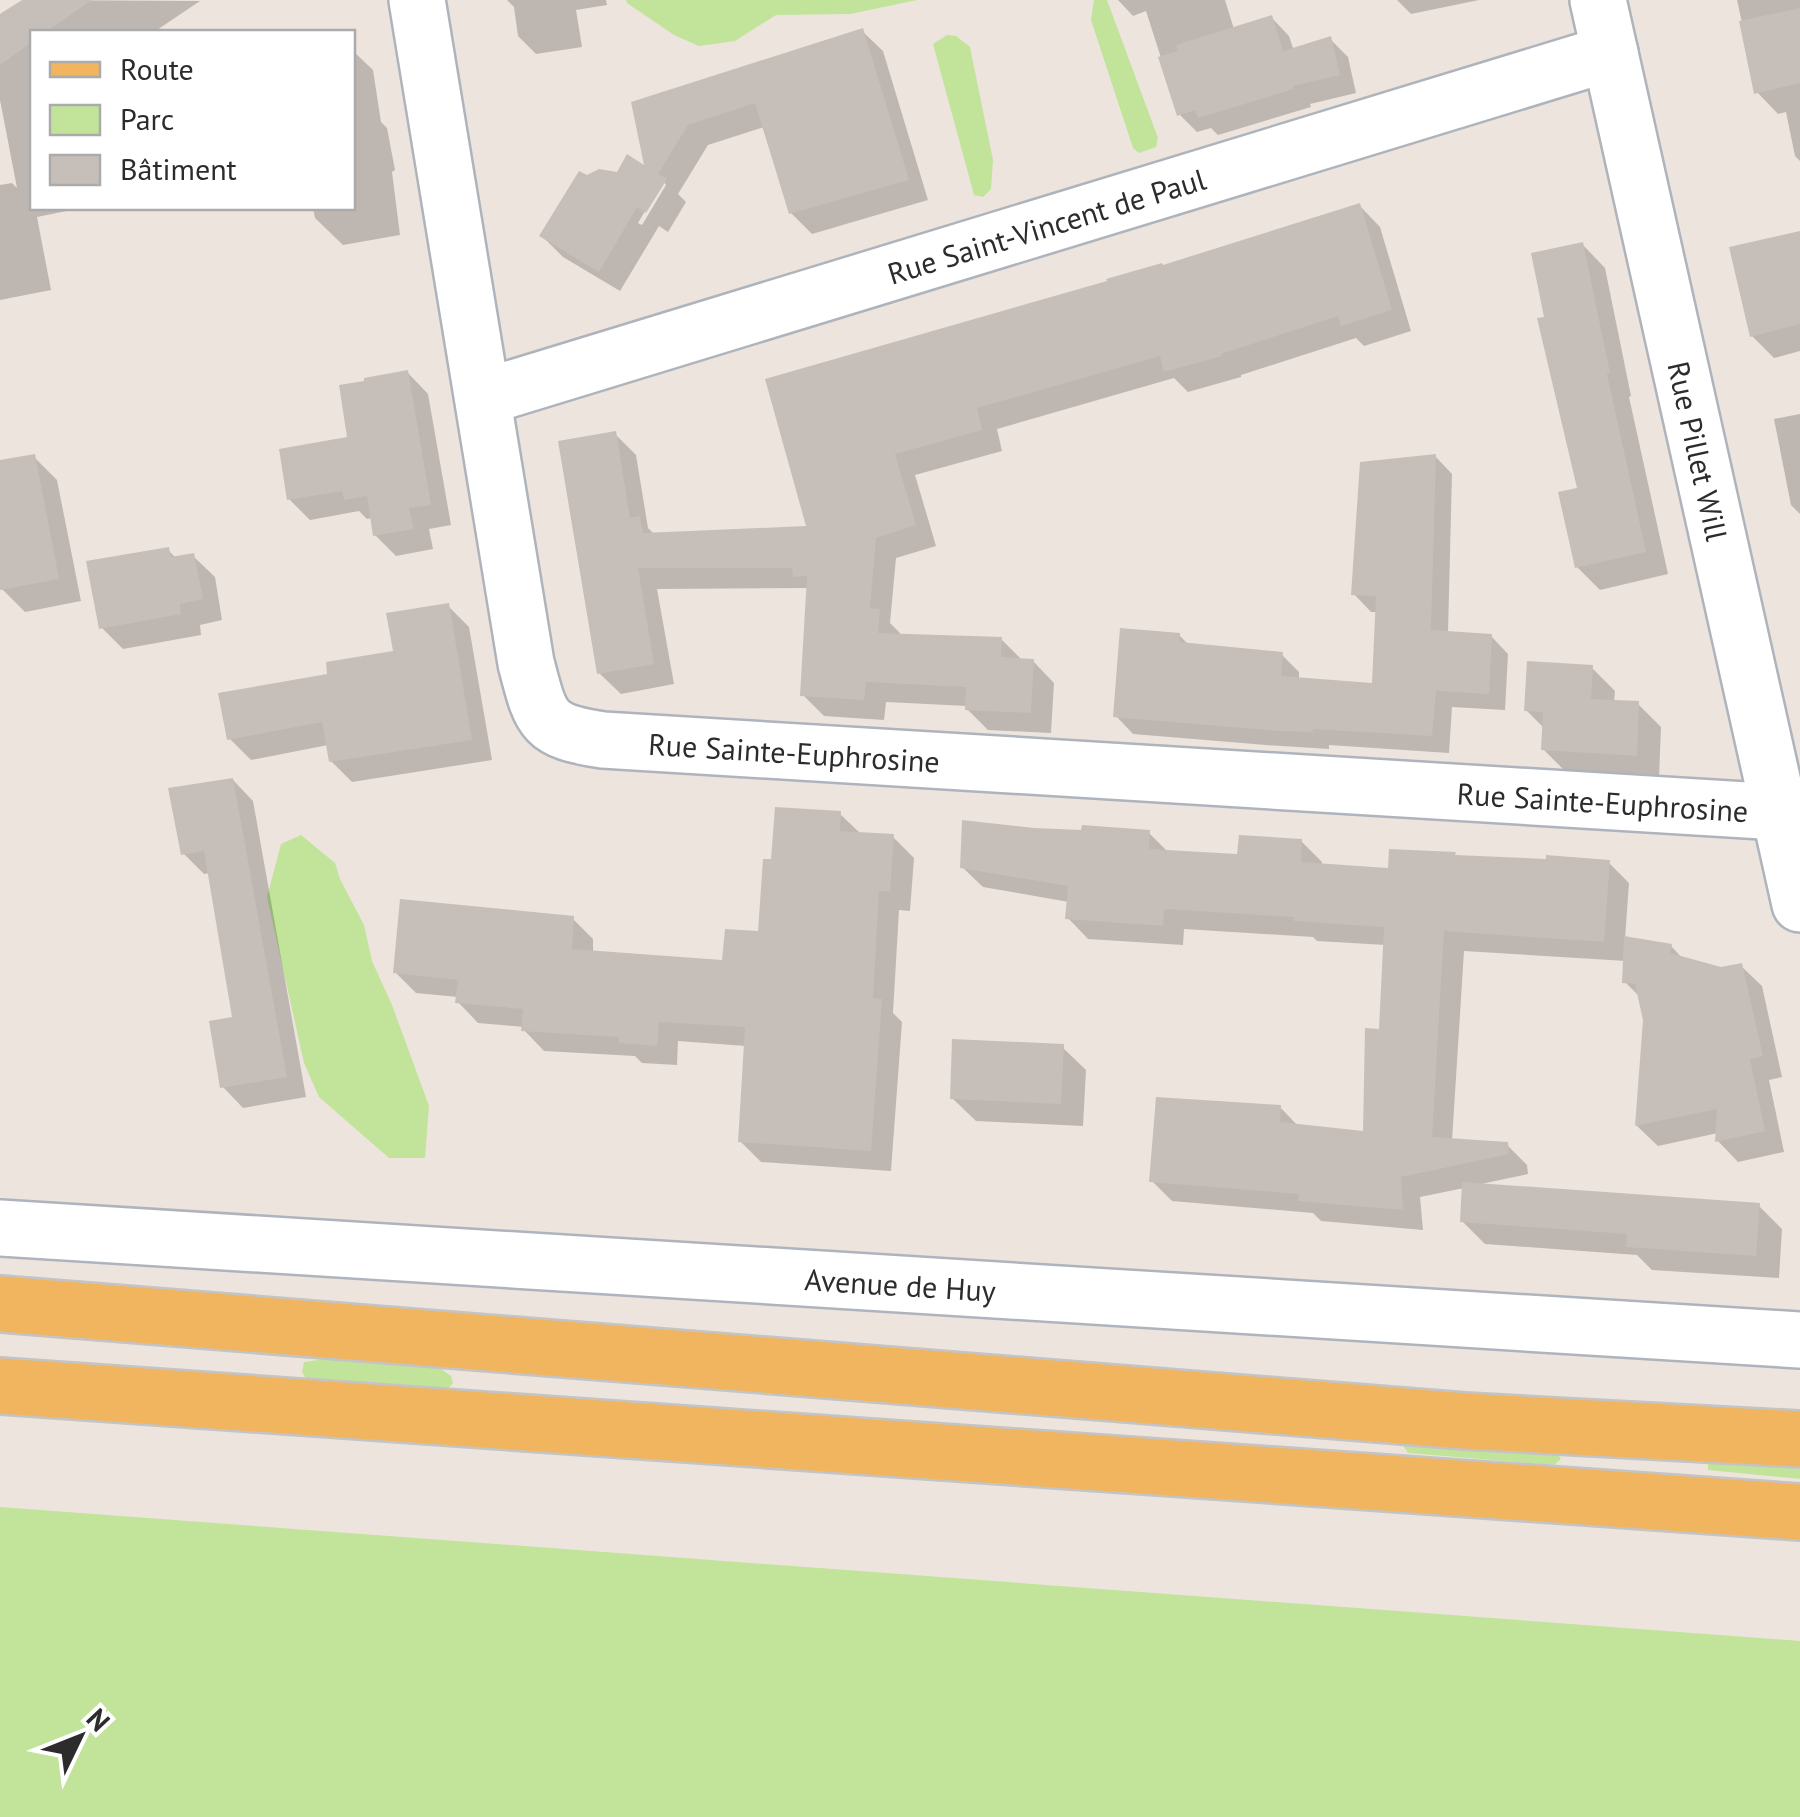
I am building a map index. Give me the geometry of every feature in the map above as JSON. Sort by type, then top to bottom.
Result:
[{"type":"main road","points":[[0,1304],[1465,1421],[1800,1439]]},
{"type":"main road","points":[[0,1386],[1800,1512]]},
{"type":"street","name":"Rue Sainte-Euphrosine","points":[[416,0],[531,682],[547,721],[569,735],[1779,812]]},
{"type":"street","name":"Rue Pillet Will","points":[[1598,0],[1800,904]]},
{"type":"street","name":"Rue Saint-Vincent de Paul","points":[[484,397],[1610,52]]},
{"type":"street","name":"Avenue de Huy","points":[[0,1228],[1800,1340]]},
{"type":"green space","points":[[626,0],[917,0],[850,14],[776,15],[735,41],[699,46],[674,35]]},
{"type":"green space","points":[[1094,0],[1107,0],[1158,138],[1156,147],[1139,153],[1133,148],[1091,20]]},
{"type":"green space","points":[[947,35],[956,36],[970,47],[993,160],[991,189],[983,197],[974,195],[933,44]]},
{"type":"green space","points":[[301,835],[335,863],[364,925],[372,961],[429,1106],[425,1158],[389,1158],[319,1097],[304,1063],[267,897],[281,844]]},
{"type":"green space","points":[[325,1359],[434,1364],[451,1376],[453,1383],[443,1394],[308,1382],[302,1372],[304,1362]]},
{"type":"green space","points":[[1411,1433],[1553,1447],[1561,1459],[1554,1465],[1408,1453],[1402,1444]]},
{"type":"green space","points":[[1708,1453],[1800,1462],[1800,1479],[1708,1470]]},
{"type":"green space","points":[[0,1507],[1800,1641],[1800,1817],[0,1817]]},
{"type":"building","points":[[22,0],[92,0],[49,30],[30,30],[30,43],[0,65],[0,14]]},
{"type":"building","points":[[1800,8],[1800,83],[1754,94],[1739,21]]},
{"type":"building","points":[[1272,15],[1283,51],[1331,36],[1340,75],[1293,86],[1294,89],[1198,118],[1195,110],[1177,116],[1158,57],[1178,51],[1176,45]]},
{"type":"building","points":[[863,28],[909,180],[789,214],[755,103],[688,125],[658,174],[667,179],[646,213],[637,207],[599,272],[539,236],[579,171],[587,175],[599,169],[617,172],[627,154],[644,165],[631,102]]},
{"type":"building","points":[[1360,203],[1392,310],[1341,326],[1338,316],[1164,372],[1160,356],[977,408],[982,430],[895,454],[916,525],[876,538],[870,608],[880,609],[878,633],[1002,637],[1001,657],[1034,659],[1031,713],[965,710],[966,687],[866,682],[864,700],[800,696],[807,576],[793,577],[792,568],[638,568],[654,664],[597,674],[558,441],[616,431],[630,518],[640,516],[643,533],[806,526],[765,379],[1163,265]]},
{"type":"building","points":[[1800,231],[1800,324],[1750,337],[1729,247]]},
{"type":"building","points":[[1583,242],[1646,552],[1575,568],[1558,492],[1577,488],[1537,318],[1544,317],[1531,253]]},
{"type":"building","points":[[408,370],[431,505],[409,508],[414,529],[373,536],[367,496],[344,500],[342,491],[287,500],[279,449],[347,437],[339,385]]},
{"type":"building","points":[[35,454],[59,579],[0,590],[0,460]]},
{"type":"building","points":[[1436,454],[1431,630],[1492,634],[1489,694],[1436,691],[1432,736],[1313,729],[1277,731],[1113,717],[1120,628],[1180,633],[1180,642],[1283,652],[1281,676],[1372,683],[1376,596],[1351,595],[1360,462]]},
{"type":"building","points":[[169,547],[171,557],[194,553],[203,599],[180,604],[181,614],[99,629],[86,561]]},
{"type":"building","points":[[449,603],[472,740],[329,762],[322,722],[227,740],[218,693],[327,674],[326,662],[393,651],[386,613]]},
{"type":"building","points":[[1527,661],[1593,665],[1591,699],[1639,701],[1637,756],[1541,750],[1543,712],[1524,711]]},
{"type":"building","points":[[233,778],[287,1077],[220,1088],[209,1021],[232,1017],[204,851],[181,855],[168,788]]},
{"type":"building","points":[[775,807],[841,811],[840,831],[894,834],[890,892],[879,891],[873,998],[882,999],[871,1151],[738,1142],[745,1027],[659,1022],[657,1046],[619,1043],[619,1037],[521,1031],[523,1009],[455,1003],[458,980],[393,973],[400,899],[574,916],[572,949],[722,960],[725,929],[758,931],[763,859],[771,859]]},
{"type":"building","points":[[962,820],[1034,828],[1081,830],[1082,825],[1150,830],[1149,849],[1237,854],[1239,835],[1302,839],[1301,862],[1388,868],[1389,849],[1610,860],[1604,942],[1444,931],[1432,1137],[1508,1142],[1509,1154],[1401,1177],[1403,1210],[1298,1201],[1299,1194],[1149,1182],[1156,1097],[1281,1105],[1280,1122],[1363,1131],[1365,1028],[1379,1029],[1384,927],[1164,909],[1163,926],[1065,919],[1068,886],[960,868]]},
{"type":"building","points":[[1624,936],[1672,944],[1670,953],[1721,967],[1742,963],[1763,1056],[1750,1059],[1765,1131],[1715,1142],[1717,1109],[1635,1126],[1643,1020],[1635,984],[1622,983]]},
{"type":"building","points":[[952,1039],[1064,1044],[1061,1104],[950,1099]]},
{"type":"building","points":[[1462,1182],[1760,1203],[1756,1256],[1626,1247],[1627,1234],[1460,1222]]}]
